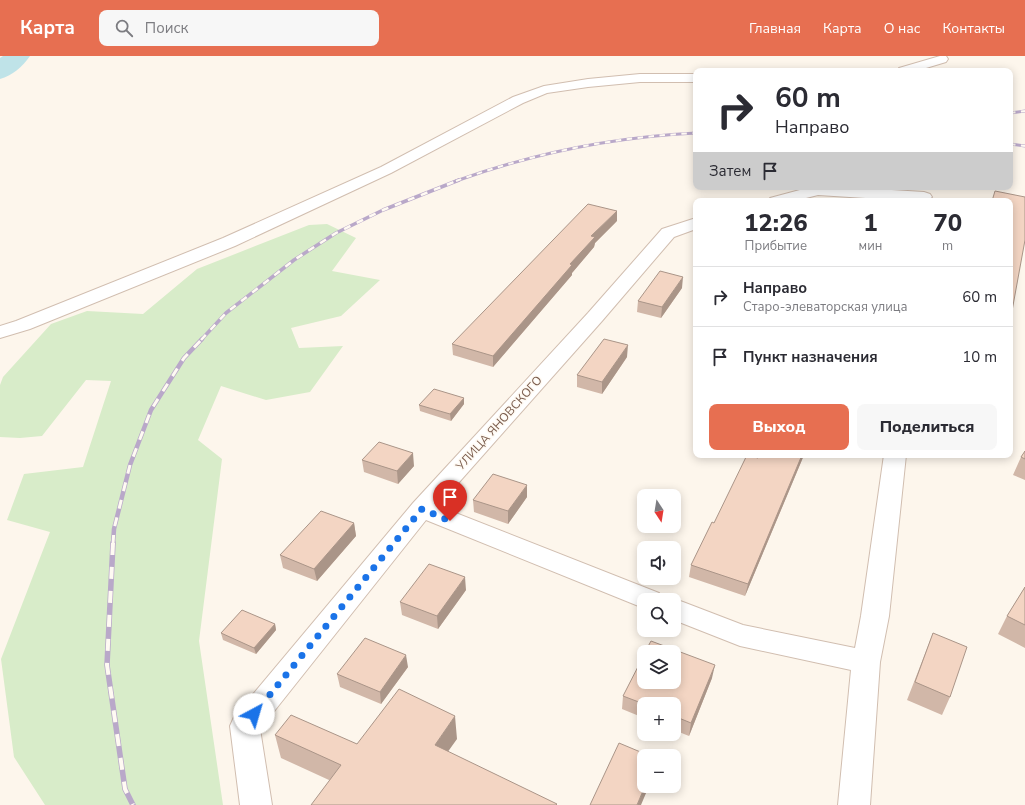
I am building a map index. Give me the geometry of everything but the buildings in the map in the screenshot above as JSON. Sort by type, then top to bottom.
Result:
[{"type":"street","points":[[912,68],[943,58]]},
{"type":"street","points":[[938,68],[943,58]]},
{"type":"street","points":[[0,332],[30,322],[229,242],[386,170],[518,100],[544,90],[588,83],[633,79],[693,78]]},
{"type":"street","points":[[787,198],[818,190],[924,195]]},
{"type":"street","name":"УЛИЦА ЯНОВСКОГО","points":[[256,805],[245,726],[422,509],[668,232],[693,224]]},
{"type":"street","points":[[854,805],[866,662],[875,616],[895,458]]},
{"type":"street","points":[[422,509],[637,595]]},
{"type":"street","points":[[681,613],[740,636],[866,662]]},
{"type":"green space","points":[[327,224],[356,238],[332,271],[380,280],[341,316],[291,328],[299,348],[343,346],[310,392],[266,400],[221,386],[198,440],[222,459],[199,641],[223,805],[45,805],[14,757],[1,659],[50,532],[7,520],[24,474],[83,467],[111,381],[86,380],[42,436],[20,438],[0,437],[0,385],[3,377],[51,324],[87,311],[143,314],[197,269],[309,225]]},
{"type":"waterway","points":[[0,71],[18,56]]},
{"type":"railway","points":[[1013,113],[1025,111]]},
{"type":"railway","points":[[456,181],[515,162],[574,148],[635,138],[693,133]]},
{"type":"railway","points":[[1013,144],[1025,146]]},
{"type":"railway","points":[[201,340],[226,313],[294,260],[336,233],[383,210],[459,180]]},
{"type":"railway","points":[[113,544],[114,529],[130,465],[151,410],[184,358],[202,339]]},
{"type":"railway","points":[[113,543],[107,665],[125,789],[133,805]]},
{"type":"route","points":[[254,714],[422,509],[450,521]]}]
